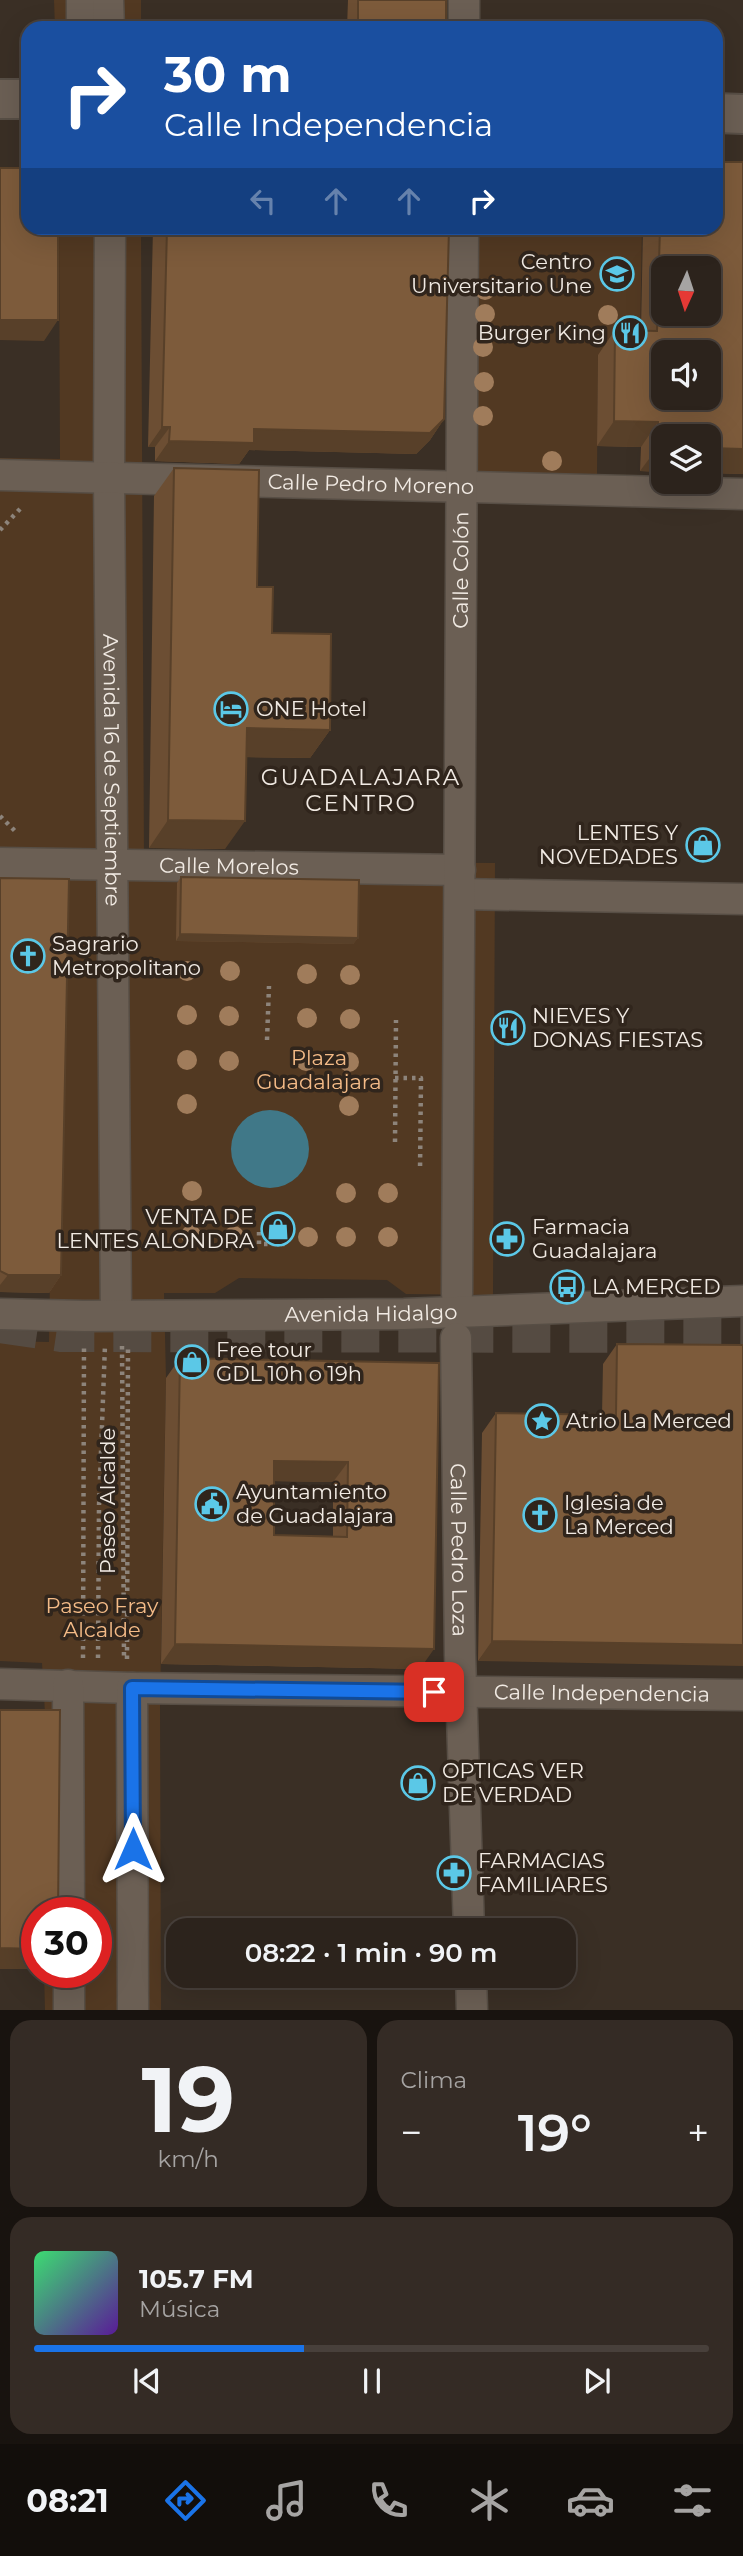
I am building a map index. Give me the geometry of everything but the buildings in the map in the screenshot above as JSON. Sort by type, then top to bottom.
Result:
[{"type":"main road","points":[[0,99],[21,99]]},
{"type":"main road","points":[[723,113],[743,114]]},
{"type":"street","points":[[82,0],[82,21]]},
{"type":"street","points":[[108,0],[109,21]]},
{"type":"street","points":[[125,0],[125,21]]},
{"type":"street","points":[[464,0],[464,21]]},
{"type":"street","name":"Avenida 16 de Septiembre","points":[[110,235],[112,864],[119,1315]]},
{"type":"street","name":"Calle Colón","points":[[457,1294],[463,235]]},
{"type":"street","name":"Calle Pedro Moreno","points":[[0,475],[743,494]]},
{"type":"street","name":"Calle Morelos","points":[[0,863],[112,864],[743,899]]},
{"type":"street","name":"Avenida Hidalgo","points":[[0,1314],[404,1314],[743,1301]]},
{"type":"street","name":"Calle Pedro Loza","points":[[456,1338],[461,1692],[469,1918]]},
{"type":"street","name":"Calle Independencia","points":[[0,1684],[128,1688],[743,1695]]},
{"type":"street","points":[[69,1897],[76,1686]]},
{"type":"street","points":[[128,1688],[133,2010]]},
{"type":"street","points":[[69,1988],[69,2010]]},
{"type":"street","points":[[471,1988],[472,2010]]},
{"type":"path","points":[[268,1040],[269,986]]},
{"type":"path","points":[[395,1142],[396,1020]]},
{"type":"path","points":[[395,1078],[421,1078],[420,1171]]},
{"type":"path","points":[[260,1232],[259,1244],[287,1244]]},
{"type":"path","name":"Paseo Alcalde","points":[[119,1315],[128,1688]]},
{"type":"path","name":"Paseo Alcalde","points":[[76,1686],[84,1316]]},
{"type":"green space","points":[[54,0],[141,0],[141,21],[55,21]]},
{"type":"green space","points":[[59,235],[141,235],[144,861],[495,863],[493,1295],[406,1294],[387,1280],[239,1278],[215,1293],[164,1293],[166,1378],[160,1704],[161,2010],[45,2010],[44,1988],[112,1988],[112,1897],[44,1897],[46,1730],[42,1663],[0,1661],[0,1341],[49,1342],[56,898],[0,896],[0,458],[60,459]]},
{"type":"green space","points":[[475,235],[642,235],[640,345],[598,355],[597,474],[472,472]]},
{"type":"water","points":[[262,1110],[278,1110],[292,1116],[303,1127],[309,1141],[309,1157],[303,1171],[292,1182],[278,1188],[262,1188],[248,1182],[237,1171],[231,1157],[231,1141],[237,1127],[248,1116]]},
{"type":"tunnel","points":[[0,1324],[61,1333],[743,1334]]},
{"type":"place","name":"Centro Universitario Une","points":[[617,274]]},
{"type":"place","name":"Burger King","points":[[630,333]]},
{"type":"place","name":"ONE Hotel","points":[[231,709]]},
{"type":"place","name":"LENTES Y NOVEDADES","points":[[703,845]]},
{"type":"place","name":"Sagrario Metropolitano","points":[[28,956]]},
{"type":"place","name":"NIEVES Y DONAS FIESTAS","points":[[508,1028]]},
{"type":"place","name":"VENTA DE LENTES ALONDRA","points":[[278,1229]]},
{"type":"place","name":"Farmacia Guadalajara","points":[[507,1239]]},
{"type":"place","name":"LA MERCED","points":[[567,1287]]},
{"type":"place","name":"Free tour GDL 10h o 19h","points":[[192,1362]]},
{"type":"place","name":"Atrio La Merced","points":[[542,1421]]},
{"type":"place","name":"Ayuntamiento de Guadalajara","points":[[212,1504]]},
{"type":"place","name":"Iglesia de La Merced","points":[[540,1515]]},
{"type":"place","name":"OPTICAS VER DE VERDAD","points":[[418,1783]]},
{"type":"place","name":"FARMACIAS FAMILIARES","points":[[454,1873]]},
{"type":"district","name":"GUADALAJARA CENTRO","points":[[361,790]]},
{"type":"route","points":[[133,1849],[132,1688],[434,1692]]},
{"type":"park label","name":"Plaza Guadalajara","points":[[319,1070]]},
{"type":"park label","name":"Paseo Fray Alcalde","points":[[102,1618]]}]
